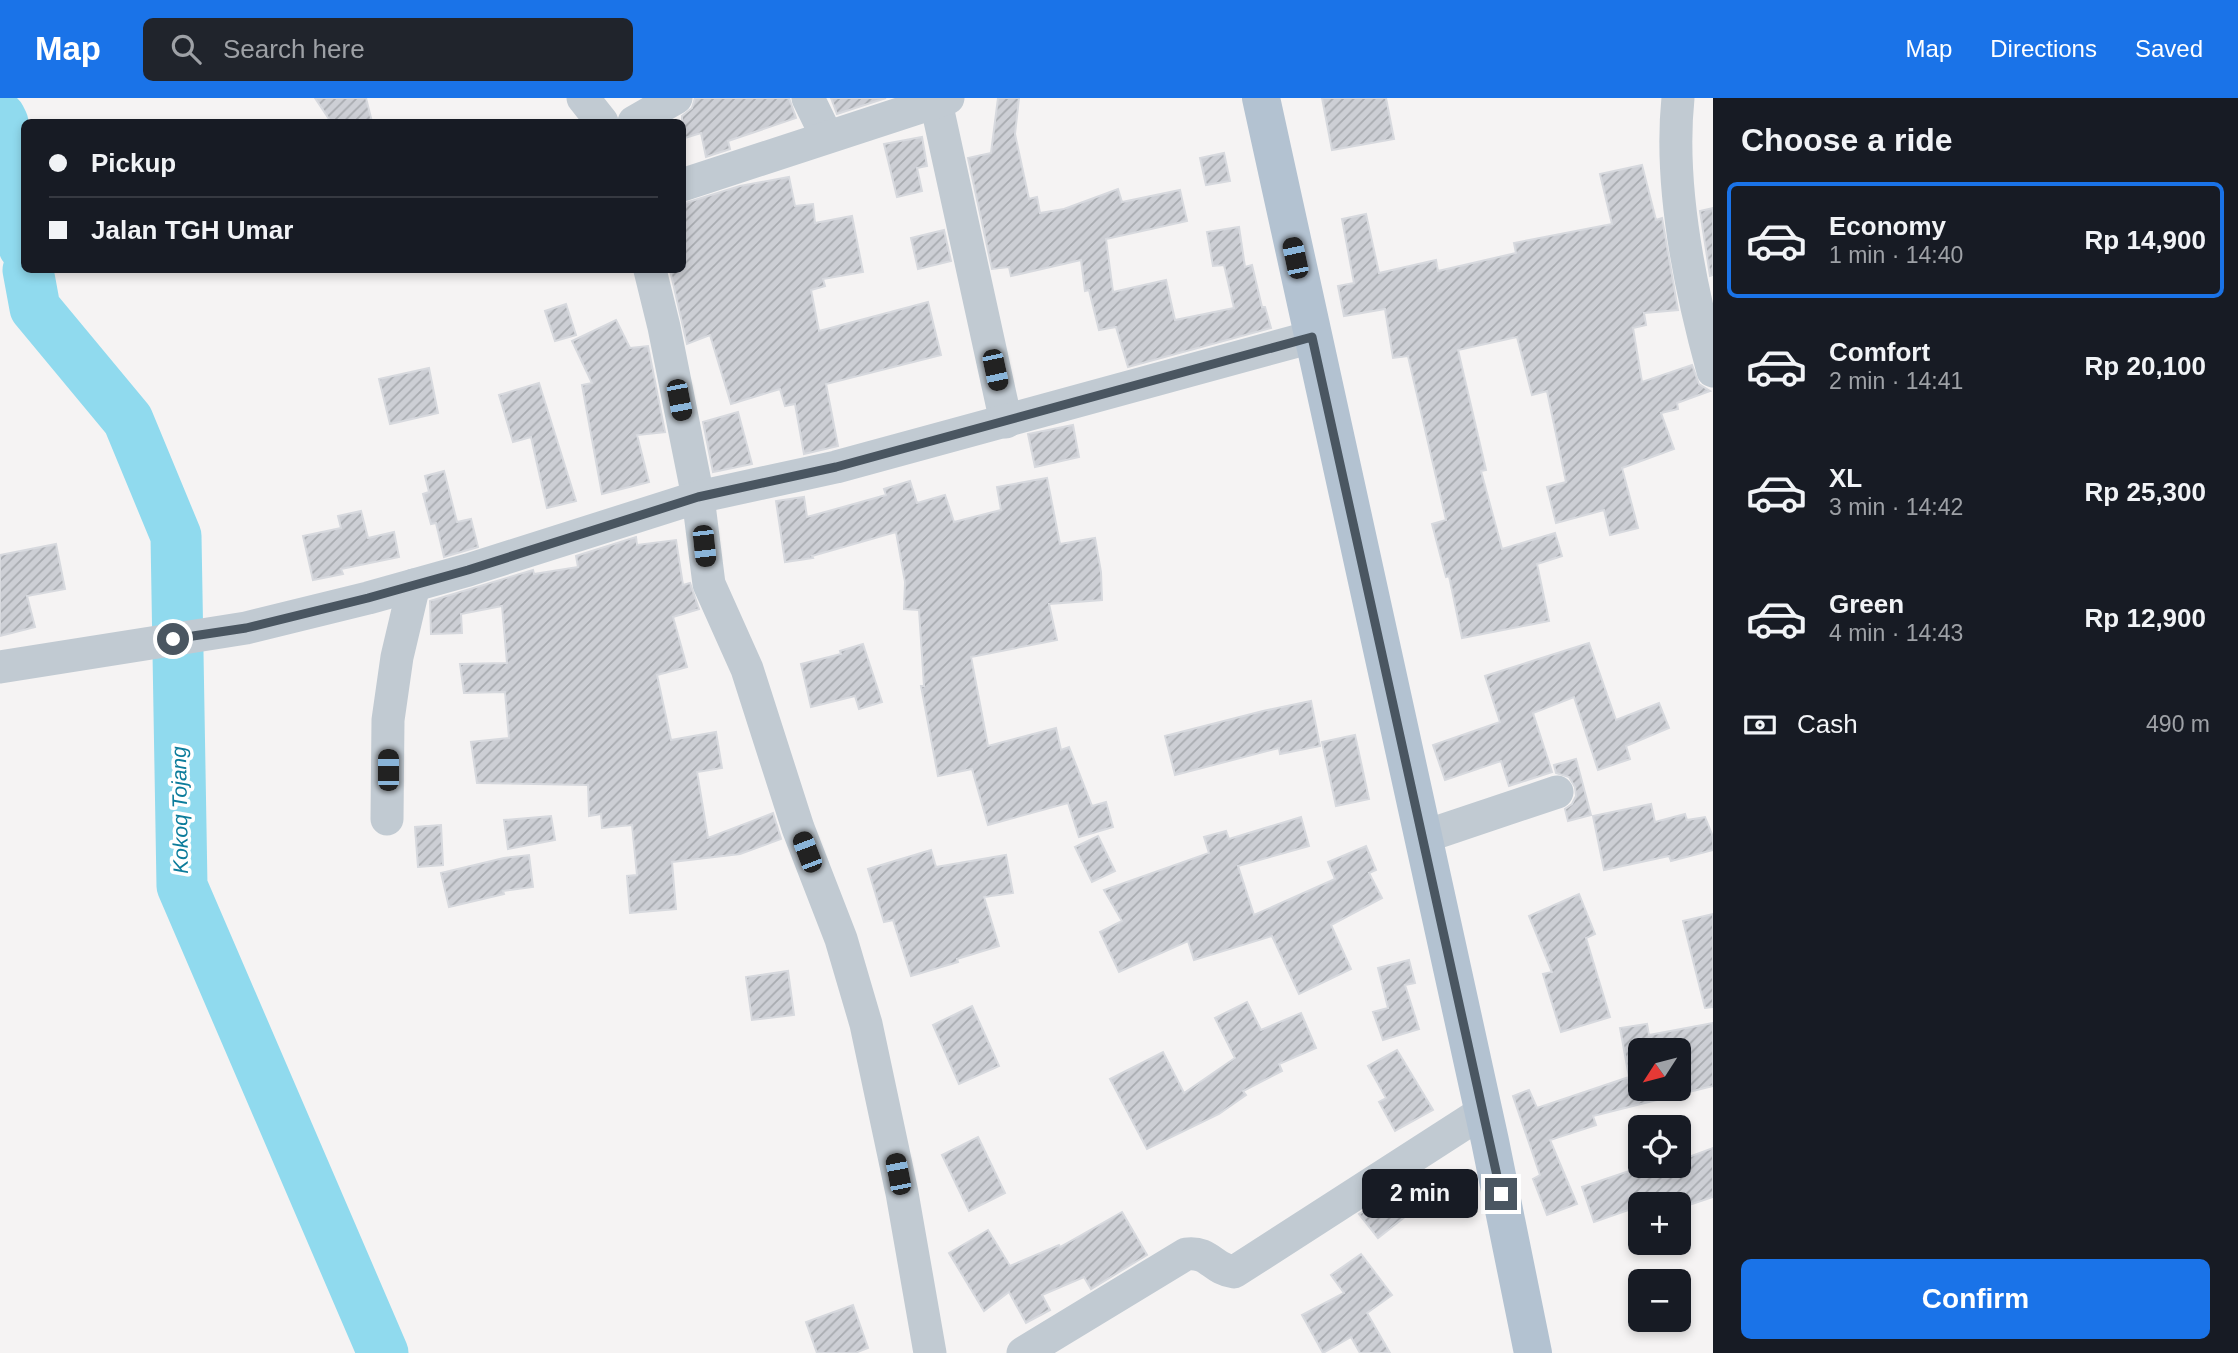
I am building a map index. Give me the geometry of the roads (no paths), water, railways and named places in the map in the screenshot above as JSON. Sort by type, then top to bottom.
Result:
[{"type":"main road","points":[[1267,99],[1312,337],[1484,1111],[1533,1353]]},
{"type":"street","points":[[583,98],[600,119]]},
{"type":"street","points":[[639,119],[676,98]]},
{"type":"street","points":[[808,98],[828,137]]},
{"type":"street","points":[[1678,98],[1676,178],[1710,351]]},
{"type":"street","points":[[686,184],[942,100],[1006,422]]},
{"type":"street","points":[[650,273],[664,327],[698,497],[709,584],[747,669],[798,828],[841,939],[866,1024],[902,1193],[930,1353]]},
{"type":"street","points":[[0,667],[246,628],[414,585],[698,497],[836,467],[1312,337]]},
{"type":"street","points":[[387,819],[388,720],[397,657],[414,585]]},
{"type":"street","points":[[1423,836],[1557,792]]},
{"type":"street","points":[[1023,1353],[1186,1254],[1196,1252],[1207,1256],[1220,1269],[1234,1272],[1484,1111]]},
{"type":"waterway","name":"Kokoq Tojang","points":[[0,117],[21,229]]},
{"type":"waterway","name":"Kokoq Tojang","points":[[29,273],[35,308],[128,420],[176,536],[182,886],[383,1353]]}]
